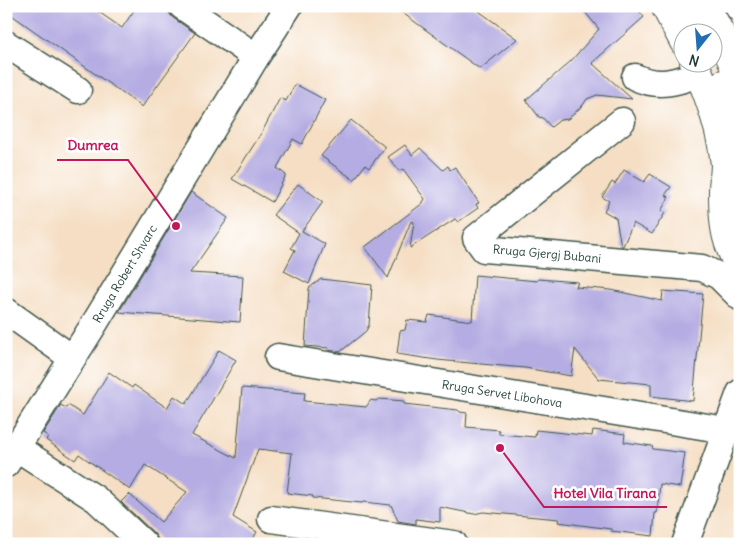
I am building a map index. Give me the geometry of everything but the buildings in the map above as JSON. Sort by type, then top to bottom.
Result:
[{"type":"main road","points":[[666,6],[674,22]]},
{"type":"main road","points":[[687,6],[695,22]]},
{"type":"main road","points":[[706,6],[740,80]]},
{"type":"main road","points":[[704,72],[722,144],[725,166],[723,190],[724,232],[730,251],[740,268]]},
{"type":"main road","points":[[706,72],[740,130]]},
{"type":"street","points":[[182,6],[256,57]]},
{"type":"street","name":"Rruga Robert Shvarc","points":[[12,456],[289,6]]},
{"type":"street","points":[[6,44],[78,90]]},
{"type":"street","points":[[635,77],[645,82],[663,84],[689,72]]},
{"type":"street","name":"Rruga Gjergj Bubani","points":[[622,121],[476,238],[484,249],[702,268],[719,276],[740,296]]},
{"type":"street","points":[[6,311],[72,358]]},
{"type":"street","name":"Rruga Servet Libohova","points":[[278,357],[726,430]]},
{"type":"street","points":[[688,541],[740,393]]},
{"type":"street","points":[[12,456],[96,499],[144,544]]},
{"type":"street","points":[[270,518],[454,544]]},
{"type":"place","name":"Dumrea","points":[[176,226]]},
{"type":"place","name":"Hotel Vila Tirana","points":[[500,448]]}]
